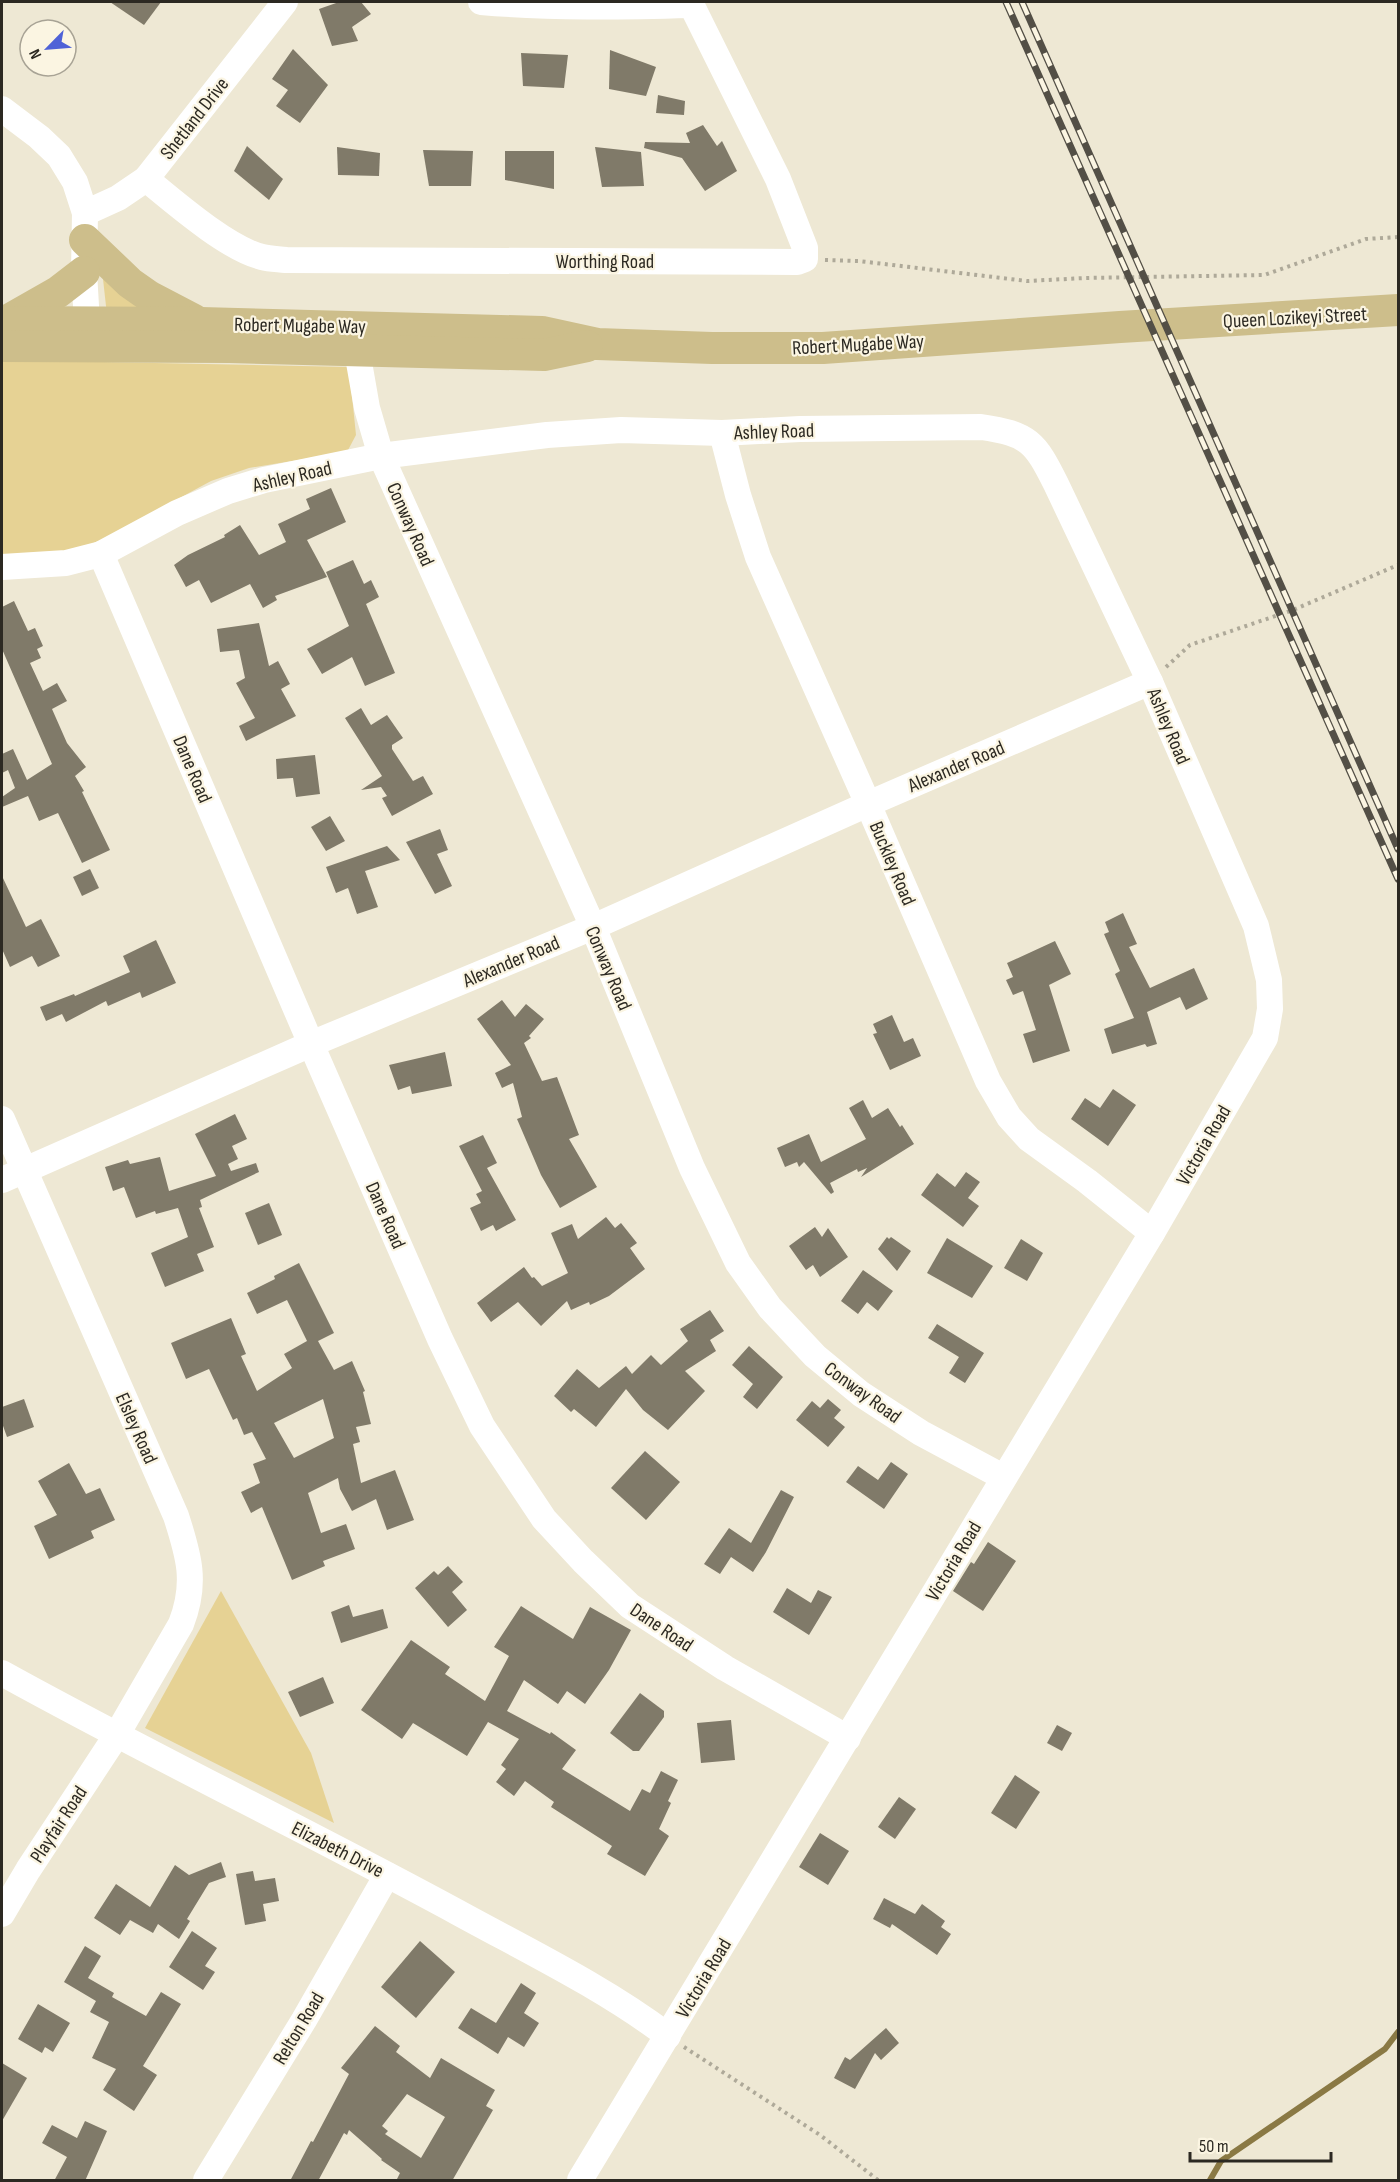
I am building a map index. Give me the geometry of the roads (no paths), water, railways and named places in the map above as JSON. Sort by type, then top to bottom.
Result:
[{"type":"main road","points":[[85,226],[130,284],[201,323]]},
{"type":"main road","points":[[3,334],[84,272]]},
{"type":"main road","name":"Queen Lozikeyi Street","points":[[1120,327],[1398,310]]},
{"type":"main road","name":"Robert Mugabe Way","points":[[3,334],[87,323],[201,323],[543,332],[597,344],[712,348],[824,348],[1120,327]]},
{"type":"main road","name":"Robert Mugabe Way","points":[[3,334],[146,347],[544,355],[597,344]]},
{"type":"street","points":[[481,2],[604,8],[690,3]]},
{"type":"street","name":"Worthing Road","points":[[146,179],[183,210],[240,248],[261,257],[298,260],[797,262],[804,259],[805,248],[778,179],[690,3]]},
{"type":"street","name":"Shetland Drive","points":[[85,226],[118,198],[146,179],[279,4]]},
{"type":"street","points":[[2,109],[39,137],[59,156],[75,182],[85,226],[84,272],[87,323],[97,331],[146,347]]},
{"type":"street","name":"Conway Road","points":[[357,351],[367,408],[381,456],[592,927],[692,1168],[738,1263],[770,1308],[815,1356],[861,1394],[921,1433],[1003,1477]]},
{"type":"street","name":"Ashley Road","points":[[2,567],[66,563],[101,554],[177,513],[228,491],[264,480],[381,456],[547,435],[621,430],[722,433],[800,429],[981,427],[1007,431],[1024,438],[1040,453],[1056,484],[1150,682],[1256,926]]},
{"type":"street","name":"Buckley Road","points":[[722,433],[738,495],[758,557],[988,1082],[1009,1117],[1029,1139],[1087,1181],[1152,1233]]},
{"type":"street","name":"Dane Road","points":[[101,554],[440,1339],[478,1416],[544,1520],[582,1561],[630,1606],[724,1668],[848,1738]]},
{"type":"street","name":"Alexander Road","points":[[13,1175],[311,1044],[592,927],[1150,682]]},
{"type":"street","name":"Victoria Road","points":[[580,2181],[1152,1233],[1265,1038],[1270,1010],[1269,980],[1256,926]]},
{"type":"street","name":"Elsley Road","points":[[2,1119],[13,1175],[176,1516],[189,1565],[191,1587],[181,1624],[116,1736]]},
{"type":"street","name":"Elizabeth Drive","points":[[2,1673],[116,1736],[387,1875],[565,1971],[647,2020],[668,2036]]},
{"type":"street","name":"Playfair Road","points":[[2,1914],[28,1870],[116,1736]]},
{"type":"street","name":"Relton Road","points":[[206,2181],[304,2020],[387,1875]]},
{"type":"waterway","points":[[1210,2180],[1221,2161],[1385,2049],[1398,2032]]},
{"type":"railway","points":[[1006,2],[1398,879]]},
{"type":"railway","points":[[1022,2],[1398,849]]}]
